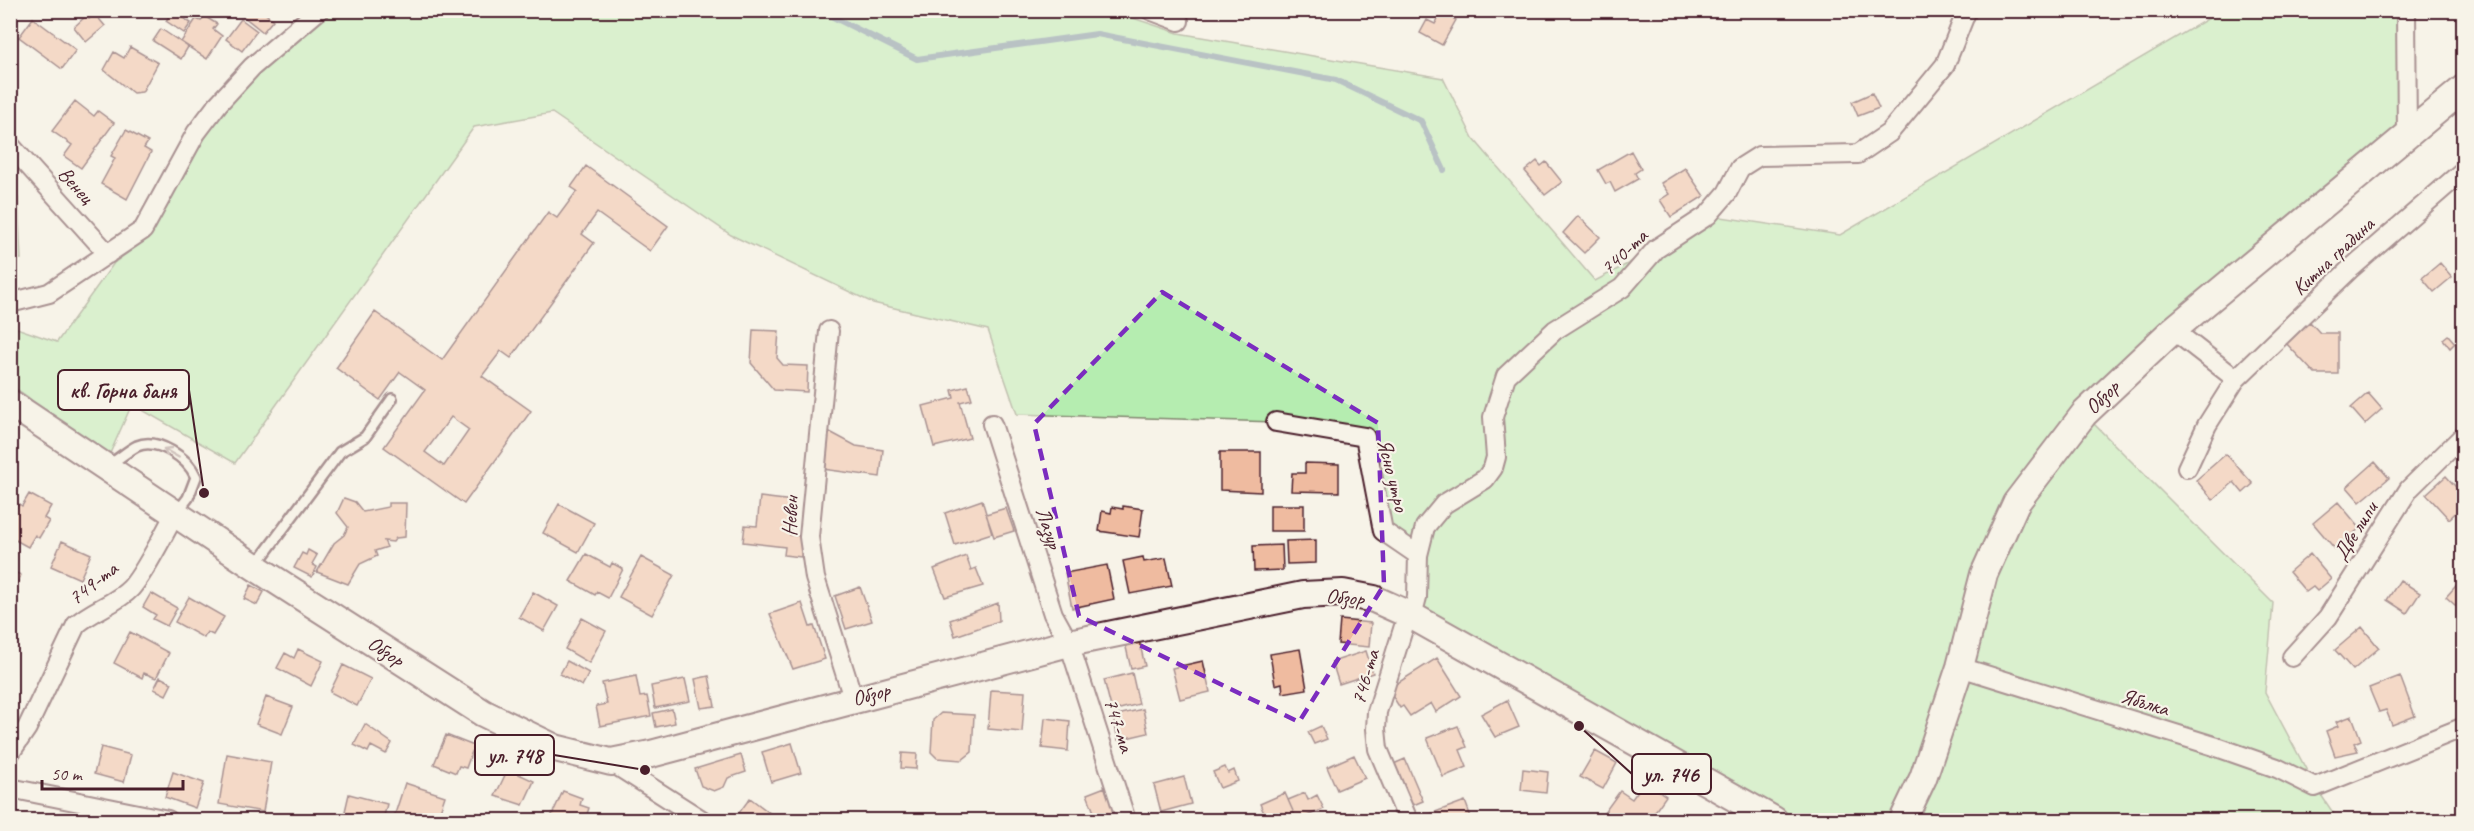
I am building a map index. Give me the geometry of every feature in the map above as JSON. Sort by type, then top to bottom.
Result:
[{"type":"street","points":[[10,303],[49,293],[143,230],[196,134],[218,104],[252,67],[319,10]]},
{"type":"street","points":[[1150,10],[1179,21]]},
{"type":"street","name":"740-та","points":[[1412,616],[1417,597],[1418,555],[1425,527],[1444,504],[1485,479],[1493,468],[1496,457],[1493,417],[1506,376],[1555,330],[1622,288],[1656,249],[1708,215],[1726,193],[1740,168],[1759,156],[1858,154],[1889,133],[1945,65],[1967,10]]},
{"type":"street","points":[[2406,10],[2407,137]]},
{"type":"street","name":"Обзор","points":[[1903,820],[1923,778],[1960,667],[1984,574],[2016,503],[2084,414],[2173,330],[2463,88]]},
{"type":"street","name":"Венец","points":[[10,145],[108,254]]},
{"type":"street","name":"Китна градина","points":[[2187,468],[2207,425],[2236,379],[2349,270],[2463,170]]},
{"type":"street","points":[[2173,330],[2236,379]]},
{"type":"street","name":"Невен","points":[[829,331],[809,537],[815,578],[853,699]]},
{"type":"street","name":"Обзор","points":[[10,403],[255,567],[483,713],[555,748],[611,762],[651,754],[1069,643],[1303,595],[1343,593],[1374,599],[1412,616],[1774,820]]},
{"type":"street","name":"Ясно утро","points":[[1276,422],[1365,437],[1383,531],[1418,555]]},
{"type":"street","name":"Лазур","points":[[992,424],[1053,614],[1069,643]]},
{"type":"street","name":"Две липи","points":[[2292,657],[2328,616],[2409,489],[2463,435]]},
{"type":"street","name":"749-та","points":[[10,753],[27,728],[76,625],[88,613],[116,599],[131,587],[175,514]]},
{"type":"street","name":"746-та","points":[[1408,820],[1378,749],[1376,729],[1377,712],[1402,631],[1412,616]]},
{"type":"street","name":"747-ма","points":[[1069,643],[1126,820]]},
{"type":"street","name":"Ябълка","points":[[1960,667],[2214,746],[2277,768],[2315,786],[2463,727]]},
{"type":"street","points":[[611,762],[702,820]]},
{"type":"street","points":[[10,788],[168,820]]},
{"type":"lane","points":[[255,567],[340,452],[365,437],[392,399]]},
{"type":"lane","points":[[104,467],[135,447],[147,443],[166,449],[185,461],[196,477],[195,487],[175,514]]},
{"type":"highlighted area","points":[[1162,292],[1378,423],[1384,585],[1299,722],[1079,616],[1034,424]]},
{"type":"green space","points":[[322,11],[1112,11],[1178,33],[1443,78],[1473,138],[1595,281],[1656,249],[1708,215],[1840,235],[2221,11],[2406,11],[2407,137],[2084,414],[2273,603],[2265,692],[2315,786],[2338,820],[1774,820],[1412,616],[1418,555],[1383,531],[1364,437],[1276,422],[1017,414],[988,330],[873,303],[731,235],[552,113],[474,127],[235,463],[132,404],[104,467],[28,397],[11,385],[11,326],[57,342],[114,263],[149,237],[229,95]]},
{"type":"green space","points":[[18,198],[21,259],[11,259],[11,199]]},
{"type":"building","points":[[239,10],[261,10],[273,20],[263,32],[238,12]]},
{"type":"building","points":[[1983,10],[2017,10],[2016,15]]},
{"type":"building","points":[[172,11],[191,23],[184,33],[166,21]]},
{"type":"building","points":[[1442,12],[1456,20],[1442,45],[1420,33],[1427,20],[1435,24]]},
{"type":"building","points":[[95,14],[105,26],[86,42],[74,27],[86,16],[89,19]]},
{"type":"building","points":[[204,16],[217,24],[213,29],[222,36],[207,59],[181,42],[196,19],[201,21]]},
{"type":"building","points":[[33,18],[76,50],[62,69],[19,37]]},
{"type":"building","points":[[241,19],[257,31],[242,51],[226,39]]},
{"type":"building","points":[[161,29],[188,47],[181,59],[153,41]]},
{"type":"building","points":[[130,47],[158,63],[142,92],[133,93],[104,70],[114,52],[124,58]]},
{"type":"building","points":[[1872,93],[1879,108],[1858,116],[1852,102]]},
{"type":"building","points":[[75,101],[94,116],[98,111],[114,123],[81,168],[64,156],[72,145],[52,131]]},
{"type":"building","points":[[126,130],[148,142],[144,148],[151,152],[127,199],[101,184],[115,158],[111,156]]},
{"type":"building","points":[[1631,151],[1641,169],[1635,173],[1638,179],[1615,192],[1610,182],[1606,184],[1598,170]]},
{"type":"building","points":[[1537,161],[1541,166],[1546,162],[1562,182],[1545,195],[1525,171]]},
{"type":"building","points":[[586,166],[668,226],[650,251],[597,213],[582,234],[594,243],[511,358],[501,351],[482,376],[531,411],[464,504],[384,447],[425,390],[400,372],[380,400],[336,368],[375,312],[442,360],[548,212],[557,218],[577,191],[571,187]],"holes":[[[451,417],[469,430],[444,466],[425,452]]]},
{"type":"building","points":[[1685,168],[1704,196],[1671,217],[1660,200],[1669,194],[1661,183]]},
{"type":"building","points":[[1578,216],[1600,237],[1584,253],[1563,233]]},
{"type":"building","points":[[2440,263],[2452,277],[2434,292],[2422,278]]},
{"type":"building","points":[[2310,322],[2320,333],[2338,333],[2338,374],[2315,374],[2286,343]]},
{"type":"building","points":[[753,330],[779,331],[777,358],[783,365],[808,366],[807,392],[774,390],[751,363]]},
{"type":"building","points":[[2448,335],[2455,343],[2450,348],[2443,339]]},
{"type":"building","points":[[968,386],[972,399],[960,402],[970,438],[934,447],[923,406],[954,398],[952,390]]},
{"type":"building","points":[[2368,393],[2382,409],[2365,424],[2351,408]]},
{"type":"building","points":[[830,432],[856,446],[883,450],[880,477],[823,469],[823,445]]},
{"type":"building","points":[[1220,452],[1261,452],[1261,492],[1220,490]]},
{"type":"building","points":[[2226,454],[2253,484],[2243,493],[2234,482],[2213,500],[2196,480]]},
{"type":"building","points":[[2375,462],[2389,478],[2360,502],[2347,487]]},
{"type":"building","points":[[1305,463],[1339,464],[1339,492],[1291,491],[1292,473],[1305,473]]},
{"type":"building","points":[[2446,476],[2464,496],[2464,505],[2449,519],[2426,494]]},
{"type":"building","points":[[29,494],[51,506],[44,518],[49,521],[39,538],[35,535],[28,547],[10,537],[13,523],[10,519],[19,504],[22,506]]},
{"type":"building","points":[[760,497],[793,501],[790,535],[803,536],[801,557],[784,555],[785,547],[743,542],[745,525],[757,526]]},
{"type":"building","points":[[344,498],[355,502],[363,512],[388,507],[388,503],[406,503],[405,537],[396,538],[393,542],[384,541],[387,547],[375,551],[377,556],[360,564],[348,584],[317,572],[334,543],[344,535],[348,527],[337,513]]},
{"type":"building","points":[[982,500],[992,533],[955,545],[945,513]]},
{"type":"building","points":[[2338,502],[2360,528],[2335,549],[2313,523]]},
{"type":"building","points":[[559,504],[594,523],[578,552],[543,533]]},
{"type":"building","points":[[1270,505],[1304,505],[1304,531],[1270,531]]},
{"type":"building","points":[[1123,506],[1143,509],[1139,537],[1099,531],[1102,511],[1111,513],[1112,507],[1123,509]]},
{"type":"building","points":[[1006,508],[1014,531],[994,537],[986,514]]},
{"type":"building","points":[[1316,540],[1316,563],[1287,564],[1286,541]]},
{"type":"building","points":[[62,541],[91,554],[80,579],[51,566]]},
{"type":"building","points":[[1282,545],[1283,570],[1254,571],[1253,546]]},
{"type":"building","points":[[308,550],[317,555],[312,564],[317,567],[312,577],[294,568],[302,553],[306,555]]},
{"type":"building","points":[[586,554],[610,567],[612,563],[623,569],[608,598],[597,592],[595,595],[570,581]]},
{"type":"building","points":[[2310,554],[2331,579],[2317,591],[2313,587],[2306,592],[2289,572]]},
{"type":"building","points":[[966,556],[971,570],[976,568],[983,586],[945,597],[934,569]]},
{"type":"building","points":[[641,557],[674,575],[652,615],[619,597]]},
{"type":"building","points":[[1143,557],[1144,562],[1166,558],[1172,586],[1130,594],[1123,561]]},
{"type":"building","points":[[1107,565],[1114,599],[1072,608],[1065,573]]},
{"type":"building","points":[[10,570],[21,575],[12,595],[10,595]]},
{"type":"building","points":[[2464,577],[2464,613],[2446,597]]},
{"type":"building","points":[[2400,580],[2420,593],[2407,613],[2387,600]]},
{"type":"building","points":[[251,585],[264,592],[257,605],[244,599]]},
{"type":"building","points":[[860,587],[872,621],[846,629],[835,596]]},
{"type":"building","points":[[533,592],[558,606],[544,631],[519,617]]},
{"type":"building","points":[[151,593],[177,608],[167,626],[153,619],[156,615],[143,607]]},
{"type":"building","points":[[189,597],[224,617],[213,635],[207,632],[204,638],[175,622]]},
{"type":"building","points":[[802,603],[810,627],[814,626],[825,659],[793,669],[770,614]]},
{"type":"building","points":[[998,603],[999,621],[955,636],[950,620]]},
{"type":"building","points":[[582,618],[606,631],[589,663],[565,649]]},
{"type":"building","points":[[1340,620],[1371,623],[1369,647],[1338,644]]},
{"type":"building","points":[[2362,627],[2379,648],[2353,670],[2335,650]]},
{"type":"building","points":[[130,632],[169,653],[156,678],[144,673],[142,678],[114,663]]},
{"type":"building","points":[[1139,640],[1145,666],[1131,669],[1125,643]]},
{"type":"building","points":[[298,649],[323,661],[311,686],[277,668],[285,653],[294,658]]},
{"type":"building","points":[[1300,649],[1307,689],[1283,693],[1282,683],[1275,685],[1270,654]]},
{"type":"building","points":[[1366,651],[1373,673],[1339,684],[1332,662]]},
{"type":"building","points":[[1437,658],[1461,696],[1436,712],[1431,703],[1410,716],[1403,706],[1400,708],[1388,689]]},
{"type":"building","points":[[567,661],[589,673],[582,686],[560,674]]},
{"type":"building","points":[[1203,661],[1210,692],[1180,699],[1172,668]]},
{"type":"building","points":[[343,665],[371,679],[357,706],[330,692]]},
{"type":"building","points":[[1132,673],[1139,704],[1112,711],[1104,680]]},
{"type":"building","points":[[636,676],[640,697],[647,696],[651,716],[600,726],[596,706],[607,704],[602,683]]},
{"type":"building","points":[[709,676],[715,706],[701,708],[695,679]]},
{"type":"building","points":[[2400,676],[2415,716],[2392,725],[2386,710],[2379,712],[2369,688]]},
{"type":"building","points":[[160,677],[172,683],[166,695],[154,689]]},
{"type":"building","points":[[685,679],[690,701],[655,708],[651,686]]},
{"type":"building","points":[[991,690],[1025,692],[1022,732],[988,729]]},
{"type":"building","points":[[266,697],[293,707],[282,734],[256,724]]},
{"type":"building","points":[[1507,700],[1519,727],[1495,737],[1481,714]]},
{"type":"building","points":[[672,709],[675,723],[656,727],[653,713]]},
{"type":"building","points":[[1143,709],[1148,733],[1118,740],[1113,716]]},
{"type":"building","points":[[941,713],[974,715],[972,752],[962,760],[937,758],[931,752],[933,720]]},
{"type":"building","points":[[2352,716],[2361,740],[2354,743],[2358,751],[2335,756],[2326,731],[2338,726],[2336,722]]},
{"type":"building","points":[[1045,718],[1070,721],[1068,751],[1042,748]]},
{"type":"building","points":[[365,724],[392,743],[386,754],[371,746],[368,752],[354,745]]},
{"type":"building","points":[[1321,726],[1327,739],[1314,744],[1308,732]]},
{"type":"building","points":[[1458,726],[1467,747],[1460,750],[1467,767],[1443,777],[1427,738]]},
{"type":"building","points":[[446,735],[474,746],[466,768],[459,766],[456,773],[434,764]]},
{"type":"building","points":[[792,743],[801,773],[771,782],[762,752]]},
{"type":"building","points":[[101,747],[131,755],[124,782],[94,774]]},
{"type":"building","points":[[1595,751],[1617,763],[1603,789],[1580,777]]},
{"type":"building","points":[[902,753],[917,754],[916,769],[901,768]]},
{"type":"building","points":[[227,754],[271,762],[263,812],[219,804]]},
{"type":"building","points":[[741,755],[746,772],[728,778],[724,787],[714,791],[701,786],[695,769]]},
{"type":"building","points":[[1354,755],[1365,778],[1337,790],[1327,767]]},
{"type":"building","points":[[1405,759],[1423,801],[1406,808],[1389,766]]},
{"type":"building","points":[[1225,767],[1228,773],[1234,770],[1238,781],[1220,788],[1213,772]]},
{"type":"building","points":[[508,769],[534,781],[523,805],[495,796]]},
{"type":"building","points":[[1523,769],[1548,772],[1546,793],[1521,790]]},
{"type":"building","points":[[173,772],[204,783],[195,808],[165,797]]},
{"type":"building","points":[[1184,777],[1191,804],[1161,812],[1154,785]]},
{"type":"building","points":[[1645,781],[1666,796],[1649,820],[1605,820],[1601,817],[1620,791],[1632,799]]},
{"type":"building","points":[[405,783],[445,796],[437,820],[393,820]]},
{"type":"building","points":[[1105,787],[1115,814],[1097,820],[1087,794]]},
{"type":"building","points":[[563,791],[582,798],[580,805],[589,808],[585,820],[561,820],[551,817]]},
{"type":"building","points":[[1285,793],[1296,818],[1267,820],[1260,804]]},
{"type":"building","points":[[1305,793],[1308,800],[1317,795],[1324,809],[1297,820],[1288,800]]},
{"type":"building","points":[[349,794],[387,804],[383,820],[343,820]]},
{"type":"building","points":[[750,798],[775,817],[772,820],[741,820],[736,817]]},
{"type":"building","points":[[1465,801],[1472,820],[1432,820],[1430,814]]},
{"type":"waterway","points":[[819,10],[917,59],[1097,34],[1336,80],[1421,121],[1444,170]]},
{"type":"place","name":"кв. Горна баня","points":[[204,493]]},
{"type":"place","name":"ул. 746","points":[[1579,726]]},
{"type":"place","name":"ул. 748","points":[[645,770]]}]
